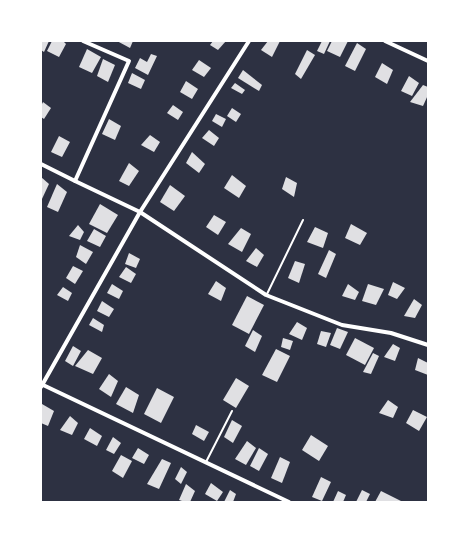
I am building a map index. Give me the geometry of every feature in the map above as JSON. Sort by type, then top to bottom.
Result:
[{"type":"street","points":[[75,181],[128,61],[83,41]]},
{"type":"street","points":[[249,41],[140,212],[41,385],[289,502]]},
{"type":"street","points":[[385,41],[428,61]]},
{"type":"street","points":[[41,164],[140,212],[266,295],[342,325],[391,333],[428,345]]},
{"type":"lane","points":[[266,295],[303,220]]},
{"type":"lane","points":[[206,463],[232,411]]},
{"type":"building","points":[[41,41],[49,41],[44,52],[41,50]]},
{"type":"building","points":[[52,41],[63,41],[66,44],[59,57],[47,51]]},
{"type":"building","points":[[117,41],[133,41],[130,48]]},
{"type":"building","points":[[213,41],[226,41],[218,50],[210,45]]},
{"type":"building","points":[[268,41],[280,41],[272,57],[261,50]]},
{"type":"building","points":[[322,41],[330,41],[324,54],[317,51]]},
{"type":"building","points":[[332,41],[348,41],[340,57],[327,51]]},
{"type":"building","points":[[357,43],[366,49],[355,71],[345,66]]},
{"type":"building","points":[[87,49],[101,57],[92,73],[79,67]]},
{"type":"building","points":[[307,50],[315,55],[301,79],[295,74]]},
{"type":"building","points":[[151,54],[157,56],[148,75],[135,68],[140,58],[147,62]]},
{"type":"building","points":[[103,59],[115,65],[108,82],[97,76]]},
{"type":"building","points":[[199,60],[211,68],[204,77],[192,70]]},
{"type":"building","points":[[382,63],[393,70],[387,84],[375,77]]},
{"type":"building","points":[[243,70],[262,85],[259,91],[238,78]]},
{"type":"building","points":[[132,73],[145,80],[141,89],[128,83]]},
{"type":"building","points":[[409,76],[419,83],[412,96],[401,91]]},
{"type":"building","points":[[186,81],[198,89],[192,99],[180,92]]},
{"type":"building","points":[[235,83],[245,90],[242,94],[231,88]]},
{"type":"building","points":[[423,85],[428,87],[428,95],[423,106],[410,102]]},
{"type":"building","points":[[43,102],[51,108],[44,119],[41,117],[41,106]]},
{"type":"building","points":[[173,105],[183,112],[178,120],[167,113]]},
{"type":"building","points":[[232,108],[241,114],[236,122],[227,116]]},
{"type":"building","points":[[216,114],[226,119],[222,127],[212,121]]},
{"type":"building","points":[[109,119],[121,126],[115,140],[102,134]]},
{"type":"building","points":[[209,130],[219,138],[214,146],[202,138]]},
{"type":"building","points":[[150,135],[160,142],[154,152],[141,145]]},
{"type":"building","points":[[59,136],[70,142],[62,157],[51,152]]},
{"type":"building","points":[[192,152],[205,164],[199,173],[186,163]]},
{"type":"building","points":[[129,163],[139,171],[129,186],[119,181]]},
{"type":"building","points":[[232,175],[246,186],[239,198],[224,188]]},
{"type":"building","points":[[41,177],[49,184],[41,201]]},
{"type":"building","points":[[286,177],[297,183],[294,197],[282,189]]},
{"type":"building","points":[[57,184],[67,192],[58,212],[47,207]]},
{"type":"building","points":[[170,185],[185,196],[174,211],[160,202]]},
{"type":"building","points":[[100,204],[118,215],[107,233],[89,224]]},
{"type":"building","points":[[214,215],[226,222],[218,235],[206,227]]},
{"type":"building","points":[[351,224],[367,233],[360,245],[345,238]]},
{"type":"building","points":[[78,225],[84,232],[80,240],[69,236]]},
{"type":"building","points":[[315,227],[328,233],[323,248],[307,242]]},
{"type":"building","points":[[241,228],[251,234],[242,252],[228,244]]},
{"type":"building","points":[[94,229],[106,236],[100,247],[87,241]]},
{"type":"building","points":[[80,245],[93,252],[86,264],[76,257]]},
{"type":"building","points":[[256,248],[264,255],[257,267],[246,261]]},
{"type":"building","points":[[329,250],[336,254],[326,278],[318,274]]},
{"type":"building","points":[[129,253],[140,259],[136,268],[125,264]]},
{"type":"building","points":[[295,261],[305,264],[299,283],[288,278]]},
{"type":"building","points":[[73,266],[83,271],[75,284],[66,278]]},
{"type":"building","points":[[126,267],[136,274],[131,283],[119,277]]},
{"type":"building","points":[[216,281],[226,288],[221,301],[208,294]]},
{"type":"building","points":[[393,282],[405,288],[397,299],[388,295]]},
{"type":"building","points":[[112,284],[123,291],[119,299],[107,293]]},
{"type":"building","points":[[348,284],[359,292],[355,300],[342,296]]},
{"type":"building","points":[[368,284],[384,289],[376,305],[362,301]]},
{"type":"building","points":[[63,287],[72,293],[68,301],[57,295]]},
{"type":"building","points":[[247,296],[264,305],[249,334],[232,325]]},
{"type":"building","points":[[414,299],[422,305],[415,318],[404,316]]},
{"type":"building","points":[[102,301],[114,309],[109,317],[97,311]]},
{"type":"building","points":[[93,318],[104,325],[102,332],[89,325]]},
{"type":"building","points":[[297,322],[307,328],[302,340],[289,334]]},
{"type":"building","points":[[337,328],[348,332],[340,349],[330,345]]},
{"type":"building","points":[[253,330],[262,336],[255,352],[245,346]]},
{"type":"building","points":[[321,331],[331,333],[326,347],[317,344]]},
{"type":"building","points":[[283,338],[293,341],[290,350],[281,347]]},
{"type":"building","points":[[355,338],[374,348],[365,365],[346,355]]},
{"type":"building","points":[[393,344],[400,348],[395,361],[384,357]]},
{"type":"building","points":[[73,346],[81,351],[73,366],[65,361]]},
{"type":"building","points":[[276,349],[290,356],[277,382],[262,375]]},
{"type":"building","points":[[88,350],[102,358],[93,374],[75,366]]},
{"type":"building","points":[[373,353],[379,356],[371,374],[363,372]]},
{"type":"building","points":[[418,358],[428,363],[428,375],[415,370]]},
{"type":"building","points":[[109,374],[118,381],[111,397],[99,389]]},
{"type":"building","points":[[236,378],[249,386],[236,408],[223,400]]},
{"type":"building","points":[[126,387],[139,395],[133,413],[116,404]]},
{"type":"building","points":[[157,388],[174,397],[161,423],[144,414]]},
{"type":"building","points":[[388,400],[398,407],[393,418],[379,413]]},
{"type":"building","points":[[42,404],[54,411],[48,426],[41,423]]},
{"type":"building","points":[[413,410],[427,417],[419,431],[406,423]]},
{"type":"building","points":[[70,416],[78,423],[72,435],[60,430]]},
{"type":"building","points":[[232,420],[242,426],[233,443],[224,437]]},
{"type":"building","points":[[196,425],[209,432],[204,441],[192,434]]},
{"type":"building","points":[[90,428],[102,436],[97,446],[84,439]]},
{"type":"building","points":[[311,435],[328,446],[319,461],[302,450]]},
{"type":"building","points":[[113,437],[121,443],[114,454],[106,450]]},
{"type":"building","points":[[247,441],[256,448],[246,465],[235,459]]},
{"type":"building","points":[[138,448],[149,455],[144,464],[132,458]]},
{"type":"building","points":[[259,448],[268,454],[259,471],[250,466]]},
{"type":"building","points":[[121,455],[132,461],[123,478],[112,471]]},
{"type":"building","points":[[280,457],[290,462],[282,483],[271,478]]},
{"type":"building","points":[[162,459],[171,463],[159,489],[147,484]]},
{"type":"building","points":[[181,467],[187,472],[181,484],[175,479]]},
{"type":"building","points":[[321,477],[331,482],[322,501],[312,497]]},
{"type":"building","points":[[211,483],[223,492],[217,501],[205,494]]},
{"type":"building","points":[[186,484],[195,491],[190,502],[179,500]]},
{"type":"building","points":[[230,490],[236,494],[233,502],[224,502]]},
{"type":"building","points":[[362,490],[370,494],[366,502],[356,502]]},
{"type":"building","points":[[338,491],[346,495],[343,502],[333,502]]},
{"type":"building","points":[[381,491],[403,502],[375,502]]}]
